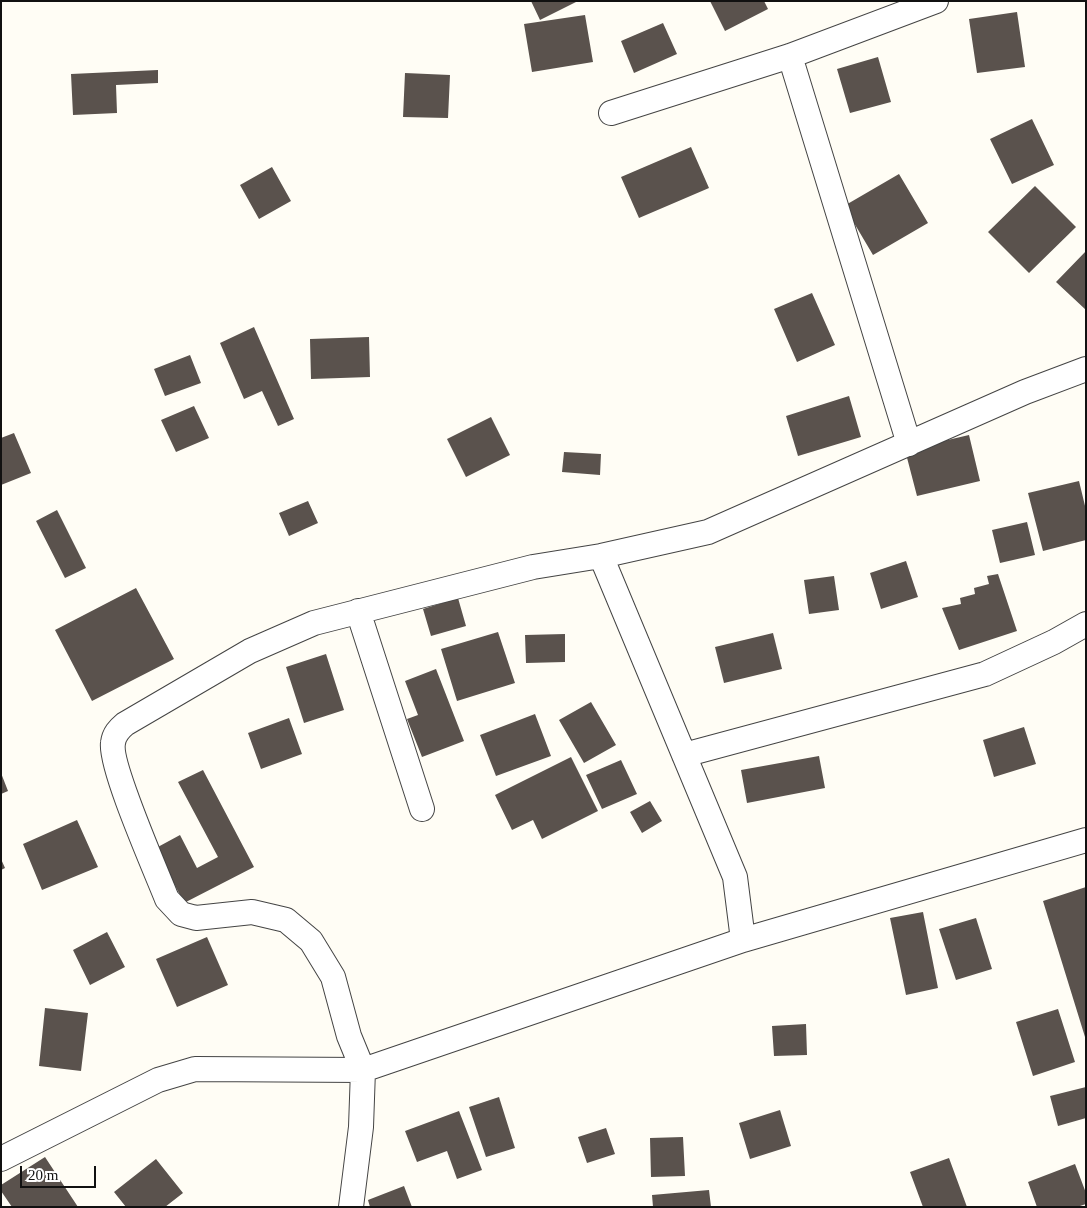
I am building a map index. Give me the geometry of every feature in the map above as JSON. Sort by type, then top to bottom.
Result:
[{"type":"street","points":[[611,112],[790,56],[936,1]]},
{"type":"street","points":[[790,56],[909,444]]},
{"type":"street","points":[[351,1207],[361,1127],[364,1070],[349,1036],[333,977],[311,941],[286,920],[252,912],[196,918],[181,914],[167,899],[117,770],[112,744],[116,733],[125,724],[250,651],[314,623],[534,567],[601,556],[708,532],[1024,392],[1086,369]]},
{"type":"street","points":[[601,556],[736,877],[743,940]]},
{"type":"street","points":[[358,611],[422,809]]},
{"type":"street","points":[[684,755],[985,674],[1054,642],[1086,624]]},
{"type":"street","points":[[1,1160],[158,1080],[195,1069],[364,1070],[743,940],[1086,840]]},
{"type":"building","points":[[531,1],[578,1],[540,20]]},
{"type":"building","points":[[710,1],[764,1],[768,9],[725,31]]},
{"type":"building","points":[[1017,12],[1025,67],[977,73],[969,19]]},
{"type":"building","points":[[585,15],[593,62],[532,72],[524,24]]},
{"type":"building","points":[[663,23],[677,54],[634,73],[621,41]]},
{"type":"building","points":[[878,57],[891,102],[850,113],[837,69]]},
{"type":"building","points":[[158,70],[158,83],[116,85],[117,113],[73,115],[71,74]]},
{"type":"building","points":[[405,73],[450,75],[448,118],[403,117]]},
{"type":"building","points":[[1032,119],[1054,165],[1012,184],[990,139]]},
{"type":"building","points":[[691,147],[709,188],[639,218],[621,177]]},
{"type":"building","points":[[272,167],[291,201],[259,219],[240,185]]},
{"type":"building","points":[[899,174],[928,223],[873,255],[844,206]]},
{"type":"building","points":[[1035,186],[1076,227],[1029,273],[988,232]]},
{"type":"building","points":[[1086,251],[1086,310],[1056,282]]},
{"type":"building","points":[[812,293],[835,345],[797,362],[774,309]]},
{"type":"building","points":[[254,327],[294,419],[278,426],[262,391],[244,399],[220,343]]},
{"type":"building","points":[[369,337],[370,377],[311,379],[310,339]]},
{"type":"building","points":[[190,355],[201,383],[165,396],[154,369]]},
{"type":"building","points":[[849,396],[861,437],[798,456],[786,416]]},
{"type":"building","points":[[194,406],[209,438],[176,452],[161,420]]},
{"type":"building","points":[[491,417],[510,455],[466,477],[447,439]]},
{"type":"building","points":[[14,433],[31,473],[1,485],[1,438]]},
{"type":"building","points":[[969,435],[980,481],[917,496],[905,450]]},
{"type":"building","points":[[564,452],[601,454],[600,475],[562,472]]},
{"type":"building","points":[[1079,481],[1086,510],[1086,540],[1043,551],[1028,493]]},
{"type":"building","points":[[308,501],[318,523],[289,536],[279,513]]},
{"type":"building","points":[[57,510],[86,568],[65,578],[36,521]]},
{"type":"building","points":[[1027,522],[1035,555],[1000,563],[992,530]]},
{"type":"building","points":[[906,561],[918,597],[881,609],[870,573]]},
{"type":"building","points":[[998,574],[1017,631],[959,650],[942,608],[961,604],[960,598],[975,594],[974,588],[989,584],[987,576]]},
{"type":"building","points":[[834,576],[839,610],[809,614],[804,580]]},
{"type":"building","points":[[136,588],[174,659],[92,701],[55,630]]},
{"type":"building","points":[[458,598],[466,626],[431,636],[423,609]]},
{"type":"building","points":[[498,632],[515,683],[457,701],[441,649]]},
{"type":"building","points":[[773,633],[782,669],[724,683],[715,647]]},
{"type":"building","points":[[565,634],[565,662],[526,663],[525,635]]},
{"type":"building","points":[[326,654],[344,710],[304,723],[286,667]]},
{"type":"building","points":[[436,669],[464,741],[422,757],[407,719],[418,715],[405,681]]},
{"type":"building","points":[[591,702],[616,745],[584,763],[559,720]]},
{"type":"building","points":[[535,714],[551,756],[496,776],[480,735]]},
{"type":"building","points":[[289,718],[302,754],[261,769],[248,733]]},
{"type":"building","points":[[1024,727],[1036,764],[994,777],[983,740]]},
{"type":"building","points":[[819,756],[825,788],[747,803],[741,770]]},
{"type":"building","points":[[571,757],[598,811],[542,839],[533,820],[512,830],[495,795]]},
{"type":"building","points":[[621,760],[637,794],[602,809],[586,775]]},
{"type":"building","points":[[203,770],[254,867],[184,903],[156,848],[180,835],[197,868],[218,857],[178,782]]},
{"type":"building","points":[[1,773],[8,791],[1,794]]},
{"type":"building","points":[[650,801],[662,821],[642,833],[630,812]]},
{"type":"building","points":[[77,820],[98,867],[42,890],[23,844]]},
{"type":"building","points":[[1,859],[5,868],[1,870]]},
{"type":"building","points":[[1086,887],[1086,1037],[1085,1037],[1043,901]]},
{"type":"building","points":[[923,912],[938,988],[906,995],[890,918]]},
{"type":"building","points":[[976,918],[992,969],[956,980],[939,929]]},
{"type":"building","points":[[107,932],[125,967],[90,985],[73,950]]},
{"type":"building","points":[[207,937],[228,985],[177,1007],[156,959]]},
{"type":"building","points":[[45,1008],[88,1013],[81,1071],[39,1066]]},
{"type":"building","points":[[1058,1009],[1075,1062],[1033,1076],[1016,1022]]},
{"type":"building","points":[[806,1024],[807,1055],[774,1056],[772,1026]]},
{"type":"building","points":[[1086,1087],[1086,1118],[1058,1126],[1050,1096]]},
{"type":"building","points":[[499,1097],[515,1148],[486,1157],[469,1107]]},
{"type":"building","points":[[780,1110],[791,1146],[750,1159],[739,1123]]},
{"type":"building","points":[[459,1111],[482,1170],[457,1179],[447,1151],[417,1162],[405,1131]]},
{"type":"building","points":[[606,1128],[615,1154],[587,1163],[578,1137]]},
{"type":"building","points":[[683,1137],[685,1176],[651,1177],[650,1138]]},
{"type":"building","points":[[45,1157],[78,1207],[12,1207],[1,1191],[1,1185]]},
{"type":"building","points":[[949,1158],[967,1207],[923,1207],[910,1172]]},
{"type":"building","points":[[156,1159],[183,1193],[165,1207],[126,1207],[114,1192]]},
{"type":"building","points":[[1075,1164],[1086,1193],[1086,1204],[1077,1207],[1037,1207],[1028,1182]]},
{"type":"building","points":[[404,1186],[412,1207],[370,1207],[368,1200]]},
{"type":"building","points":[[709,1190],[711,1207],[653,1207],[652,1195]]}]
